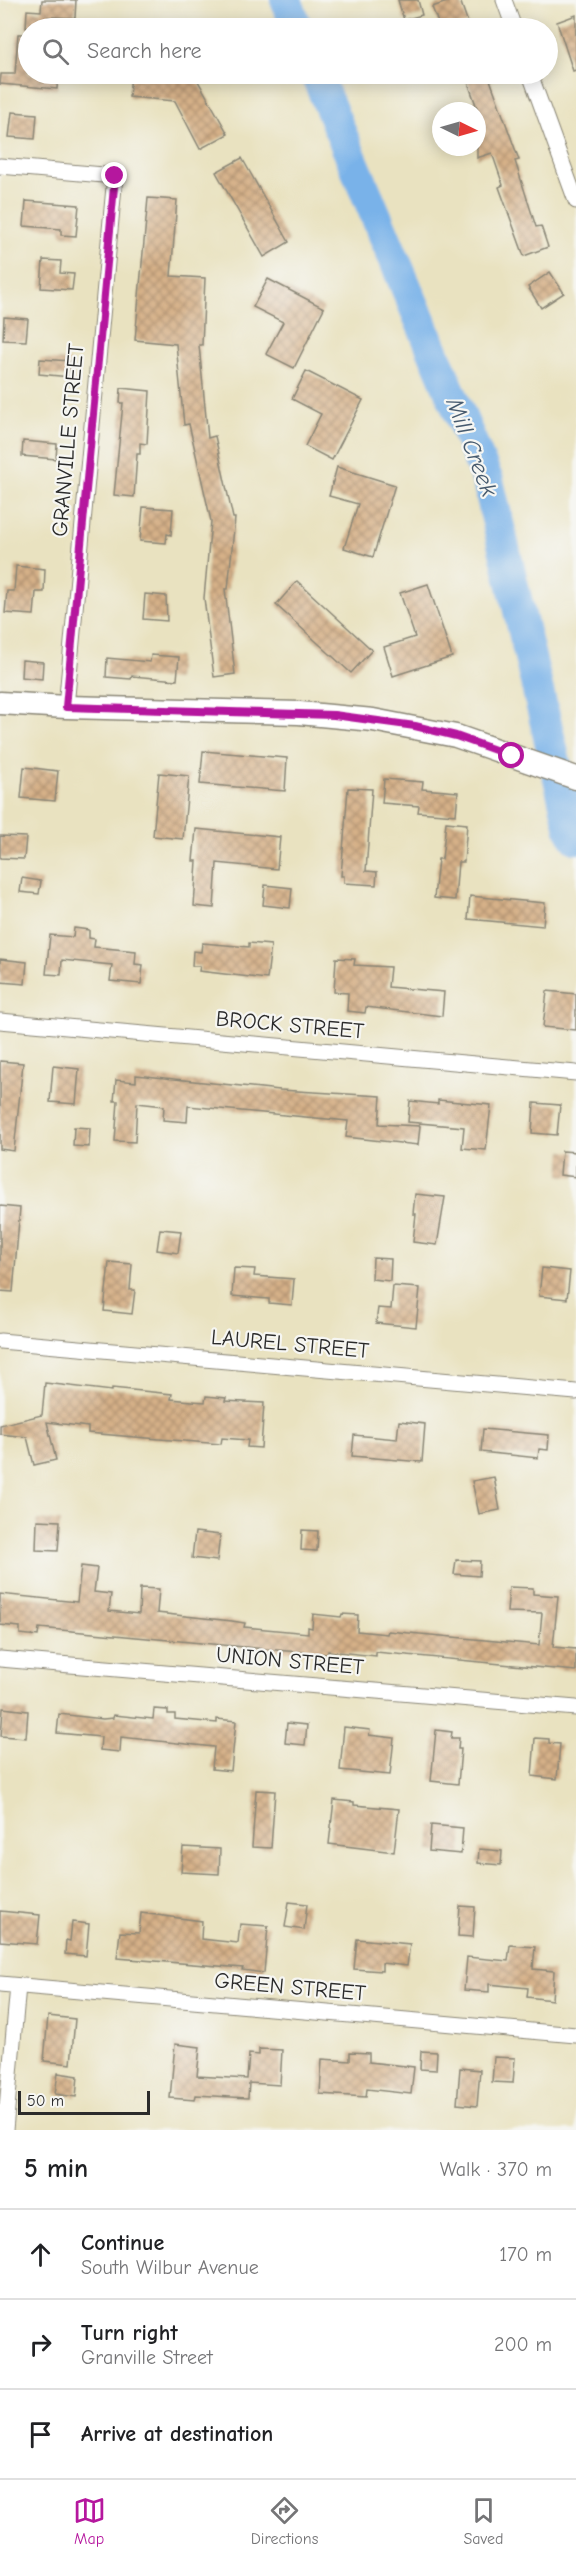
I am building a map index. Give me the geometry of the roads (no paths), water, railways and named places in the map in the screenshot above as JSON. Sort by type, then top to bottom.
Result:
[{"type":"main road","points":[[0,703],[334,715],[415,726],[456,736],[576,778]]},
{"type":"street","points":[[504,0],[510,18]]},
{"type":"street","points":[[535,84],[576,201]]},
{"type":"street","name":"GRANVILLE STREET","points":[[0,166],[115,176],[66,707]]},
{"type":"street","name":"BROCK STREET","points":[[0,1021],[576,1073]]},
{"type":"street","name":"LAUREL STREET","points":[[0,1341],[576,1392]]},
{"type":"street","name":"UNION STREET","points":[[0,1659],[576,1708]]},
{"type":"street","name":"GREEN STREET","points":[[0,1984],[576,2035]]},
{"type":"street","points":[[5,2130],[18,1986]]},
{"type":"waterway","name":"Mill Creek","points":[[286,0],[293,18]]},
{"type":"waterway","name":"Mill Creek","points":[[320,84],[488,481],[571,829],[576,838]]}]
